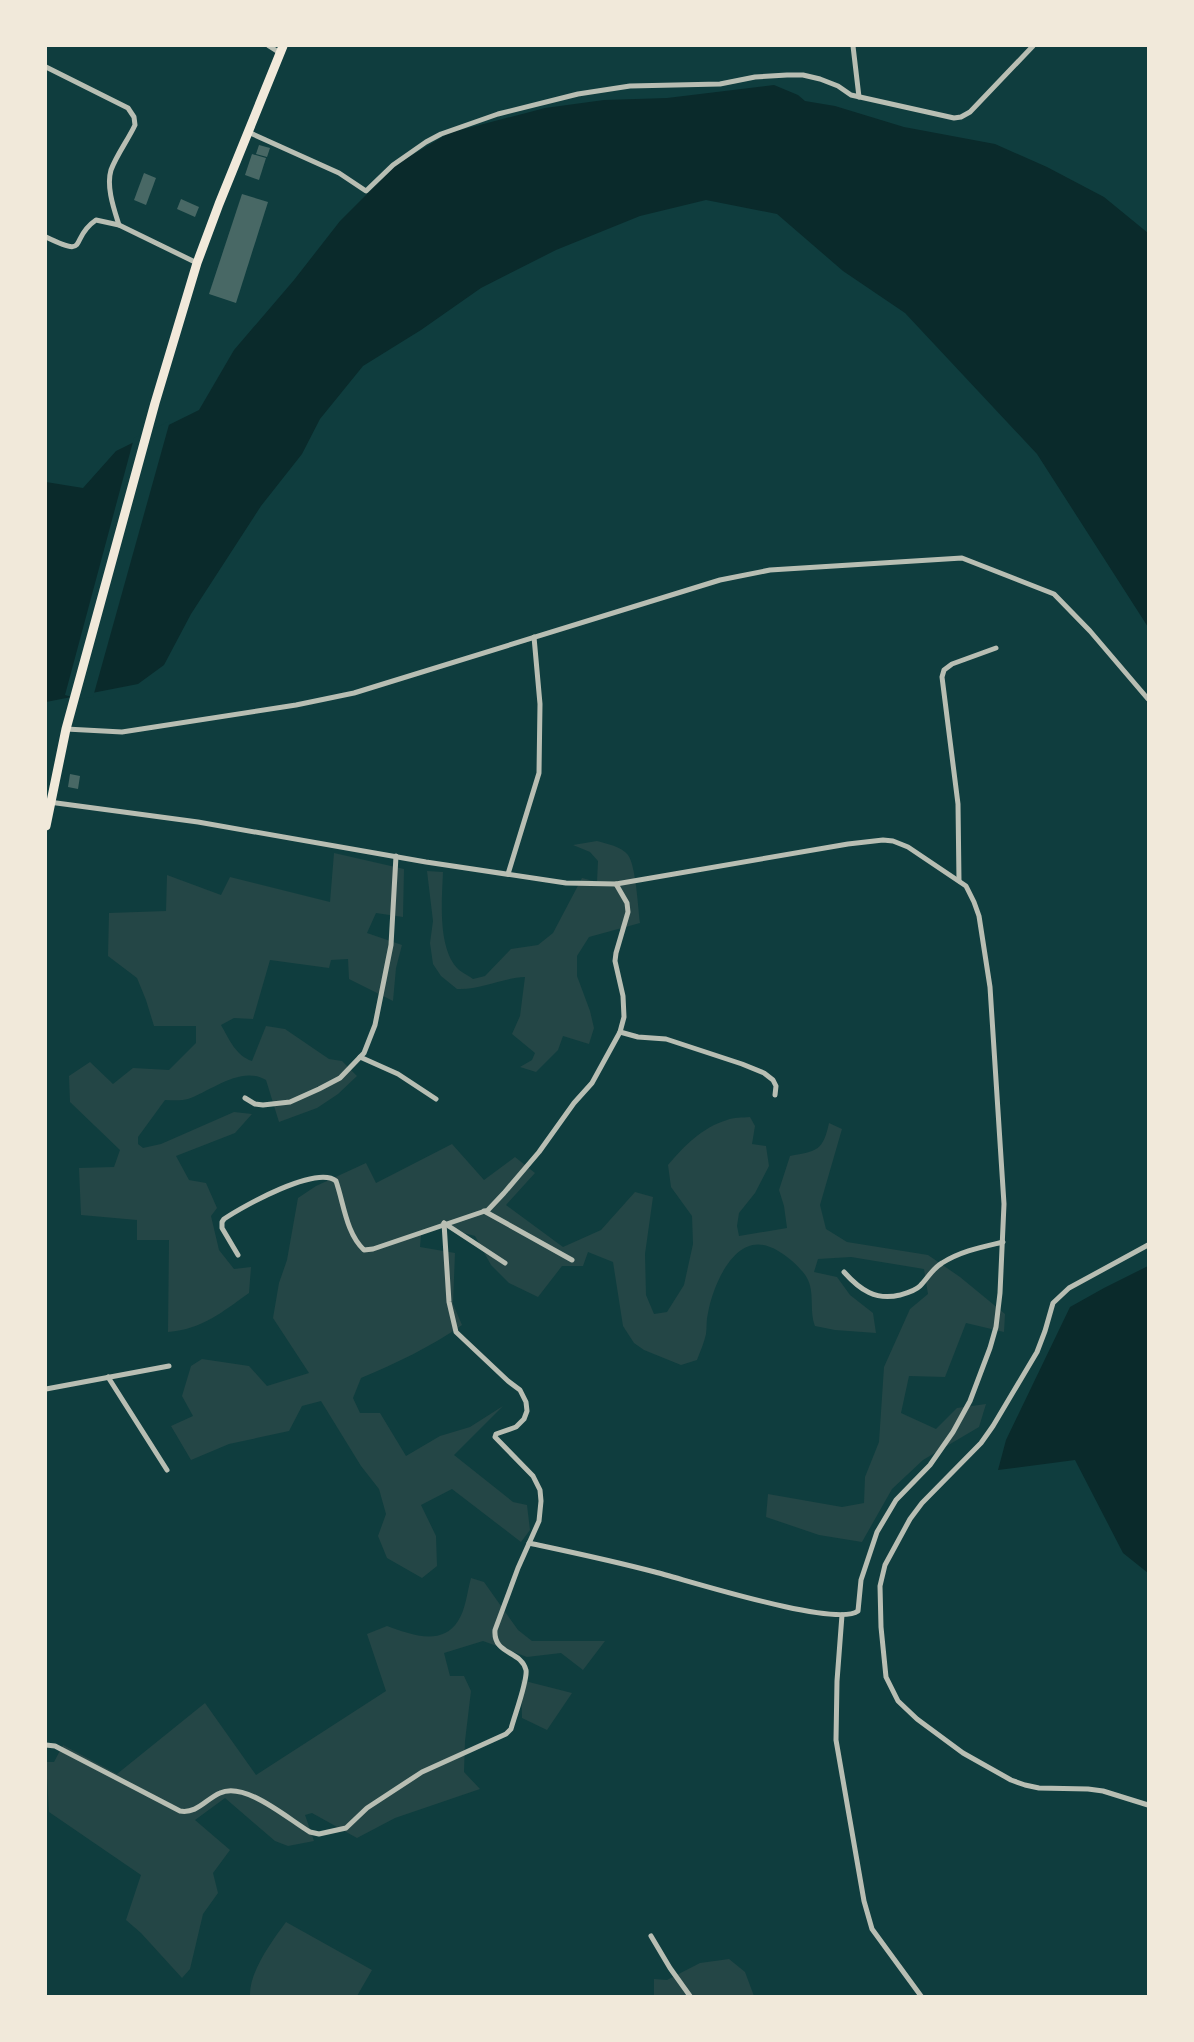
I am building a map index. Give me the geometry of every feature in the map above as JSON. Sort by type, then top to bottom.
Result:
[{"type":"highway","points":[[46,826],[65,729],[197,263],[281,49]]},
{"type":"street","points":[[269,46],[281,49]]},
{"type":"street","points":[[853,46],[859,97]]},
{"type":"street","points":[[248,132],[339,173],[366,191],[415,149],[441,134],[498,114],[578,94],[630,86],[720,84],[755,77],[803,75],[838,86],[851,95],[954,118],[961,117],[970,112],[1033,46]]},
{"type":"street","points":[[46,66],[128,108],[134,117],[135,125],[111,170],[111,192],[119,225]]},
{"type":"street","points":[[46,237],[66,247],[72,247],[96,220],[119,225],[197,263]]},
{"type":"street","points":[[65,729],[122,732],[296,705],[354,692],[720,580],[769,570],[962,558],[1054,594],[1149,699]]},
{"type":"street","points":[[508,874],[539,773],[540,704],[534,637]]},
{"type":"street","points":[[960,881],[958,804],[942,677],[944,670],[952,664],[996,648]]},
{"type":"street","points":[[49,802],[198,822],[583,885],[616,884],[883,840],[908,847],[960,881],[970,892],[979,916],[990,987],[1001,1144],[1003,1242],[996,1327],[970,1401],[953,1432],[930,1465],[896,1500],[877,1532],[861,1580],[858,1611],[852,1615],[842,1615],[754,1600],[655,1572],[529,1543]]},
{"type":"street","points":[[245,1098],[263,1105],[290,1102],[340,1078],[370,1042],[391,945],[396,856]]},
{"type":"street","points":[[238,1255],[222,1228],[224,1219],[266,1194],[318,1177],[329,1177],[336,1181],[353,1234],[364,1250],[484,1211],[505,1193],[592,1083],[620,1032],[625,1005],[615,961],[628,912],[627,903],[616,884]]},
{"type":"street","points":[[620,1032],[666,1040],[742,1064],[773,1080],[776,1086],[775,1095]]},
{"type":"street","points":[[360,1057],[398,1074],[436,1099]]},
{"type":"street","points":[[484,1211],[572,1260]]},
{"type":"street","points":[[444,1223],[505,1263]]},
{"type":"street","points":[[46,1745],[55,1746],[180,1811],[192,1811],[219,1793],[233,1791],[256,1798],[310,1832],[319,1834],[346,1828],[367,1808],[422,1772],[506,1734],[511,1729],[527,1674],[521,1661],[496,1644],[495,1630],[539,1521],[540,1490],[533,1476],[495,1437],[496,1434],[516,1427],[524,1419],[526,1402],[520,1390],[456,1332],[449,1302],[444,1223]]},
{"type":"street","points":[[844,1272],[871,1294],[885,1298],[915,1290],[933,1269],[951,1258],[966,1251],[1003,1242]]},
{"type":"street","points":[[1149,1245],[1069,1288],[1053,1303],[1037,1352],[1003,1409],[981,1443],[922,1503],[910,1519],[886,1565],[880,1586],[886,1676],[898,1701],[917,1718],[963,1752],[1011,1780],[1039,1788],[1103,1791],[1149,1805]]},
{"type":"street","points":[[46,1389],[169,1366]]},
{"type":"street","points":[[108,1377],[167,1470]]},
{"type":"street","points":[[842,1615],[836,1740],[864,1901],[872,1929],[921,1997]]},
{"type":"street","points":[[651,1936],[690,1997]]},
{"type":"shaded area","points":[[774,85],[798,95],[805,101],[835,106],[904,127],[995,144],[1104,197],[1148,233],[1148,627],[1037,454],[905,313],[843,271],[777,214],[706,200],[640,216],[556,250],[481,288],[363,366],[320,419],[302,454],[261,506],[191,614],[164,665],[138,684],[46,702],[46,482],[83,488],[116,451],[199,410],[234,350],[340,221],[397,164],[449,133],[545,108],[604,100],[667,98]]},
{"type":"shaded area","points":[[597,841],[618,847],[631,860],[640,923],[589,937],[577,956],[577,976],[594,1028],[589,1044],[563,1036],[558,1050],[536,1072],[520,1067],[532,1060],[535,1053],[512,1034],[520,1016],[525,977],[457,989],[441,976],[433,964],[430,943],[433,921],[427,871],[443,872],[442,924],[447,950],[459,970],[473,979],[485,976],[511,949],[538,945],[553,933],[582,878],[597,882],[598,861],[590,852],[573,845]]},
{"type":"shaded area","points":[[334,853],[404,869],[403,917],[376,913],[367,933],[402,945],[396,968],[393,1001],[349,979],[348,959],[331,960],[329,968],[270,960],[253,1019],[234,1018],[221,1025],[234,1046],[246,1059],[252,1061],[266,1026],[285,1029],[329,1059],[342,1061],[357,1076],[338,1094],[317,1108],[279,1122],[266,1080],[256,1076],[236,1077],[188,1099],[165,1100],[138,1137],[138,1144],[143,1148],[161,1144],[234,1112],[252,1114],[235,1133],[176,1156],[189,1180],[206,1183],[217,1208],[211,1216],[219,1250],[234,1269],[251,1267],[249,1293],[202,1323],[168,1332],[169,1240],[137,1240],[137,1220],[81,1215],[79,1168],[114,1167],[120,1150],[70,1102],[69,1076],[90,1062],[113,1084],[133,1068],[169,1070],[196,1043],[196,1026],[154,1026],[137,978],[108,956],[109,913],[166,911],[167,875],[221,895],[230,877],[330,902]]},
{"type":"shaded area","points":[[750,1117],[755,1126],[752,1144],[766,1146],[769,1166],[755,1193],[739,1213],[739,1236],[787,1228],[779,1190],[790,1156],[817,1148],[824,1139],[829,1123],[842,1129],[820,1205],[826,1229],[847,1242],[928,1255],[1005,1314],[1004,1332],[966,1323],[945,1377],[909,1376],[901,1413],[936,1429],[957,1408],[986,1404],[979,1427],[923,1460],[892,1489],[862,1542],[819,1535],[766,1517],[768,1494],[842,1507],[864,1503],[865,1477],[879,1442],[884,1367],[910,1309],[928,1294],[924,1269],[851,1257],[818,1259],[814,1272],[837,1277],[850,1295],[873,1313],[876,1333],[835,1330],[815,1326],[809,1283],[796,1264],[770,1247],[757,1244],[746,1247],[728,1264],[715,1289],[707,1316],[705,1337],[697,1360],[681,1365],[644,1350],[634,1343],[623,1326],[613,1262],[588,1252],[583,1266],[562,1266],[538,1297],[509,1283],[491,1265],[475,1236],[441,1227],[421,1235],[420,1247],[455,1253],[453,1304],[462,1325],[413,1354],[361,1378],[353,1398],[360,1413],[380,1413],[406,1456],[440,1436],[470,1427],[503,1406],[454,1455],[513,1502],[527,1505],[530,1530],[521,1542],[452,1489],[421,1505],[436,1536],[437,1566],[422,1578],[387,1558],[378,1536],[386,1514],[379,1489],[361,1466],[321,1401],[302,1406],[289,1431],[229,1444],[191,1460],[171,1426],[193,1416],[182,1396],[191,1366],[202,1359],[249,1366],[267,1386],[309,1373],[273,1318],[298,1198],[316,1186],[366,1163],[376,1183],[452,1144],[484,1180],[515,1157],[535,1173],[506,1205],[563,1247],[601,1230],[635,1192],[653,1197],[645,1254],[646,1295],[654,1314],[667,1312],[684,1285],[693,1244],[692,1216],[671,1187],[668,1165],[687,1144],[710,1127],[730,1119]]},
{"type":"shaded area","points":[[1148,1266],[1148,1573],[1123,1553],[1075,1460],[998,1470],[1006,1440],[1070,1307]]},
{"type":"shaded area","points":[[471,1578],[484,1582],[518,1630],[532,1641],[605,1641],[583,1670],[561,1653],[527,1657],[483,1641],[444,1653],[450,1676],[464,1676],[471,1691],[464,1772],[480,1789],[395,1818],[357,1838],[312,1813],[305,1815],[314,1841],[288,1846],[275,1841],[225,1798],[195,1820],[230,1850],[213,1873],[218,1893],[203,1914],[190,1969],[182,1978],[126,1920],[141,1875],[49,1812],[46,1762],[54,1762],[63,1745],[117,1774],[205,1703],[256,1775],[386,1691],[367,1634],[387,1626],[415,1635],[443,1634],[451,1629],[461,1616]]},
{"type":"shaded area","points":[[521,1680],[572,1693],[547,1730],[522,1718]]},
{"type":"shaded area","points":[[286,1922],[372,1970],[357,1996],[250,1996],[257,1967]]},
{"type":"shaded area","points":[[729,1959],[745,1972],[754,1996],[654,1996],[654,1979],[667,1980],[700,1963]]},
{"type":"pier","points":[[170,421],[93,697],[79,699],[65,695],[134,438]]},
{"type":"building","points":[[259,145],[270,148],[267,157],[256,154]]},
{"type":"building","points":[[252,154],[266,158],[259,180],[245,175]]},
{"type":"building","points":[[144,173],[156,178],[146,205],[134,200]]},
{"type":"building","points":[[242,194],[268,202],[236,303],[209,294]]},
{"type":"building","points":[[181,199],[199,207],[195,217],[177,209]]},
{"type":"building","points":[[70,774],[80,776],[78,789],[68,787]]}]
